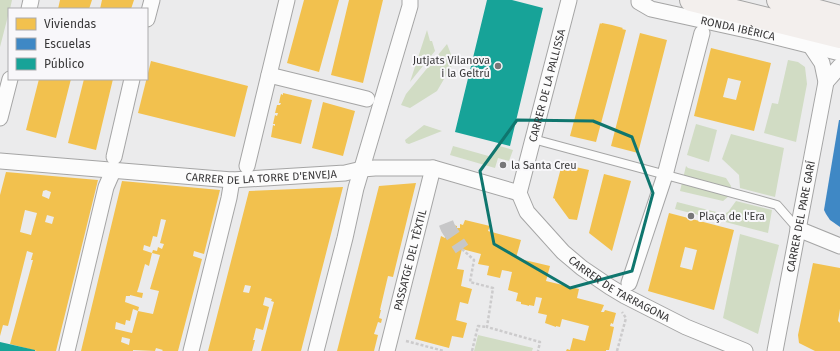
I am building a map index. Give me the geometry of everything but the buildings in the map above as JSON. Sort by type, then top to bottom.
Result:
[{"type":"street","points":[[148,15],[152,0]]},
{"type":"street","points":[[247,166],[287,0]]},
{"type":"street","name":"CARRER DE LA PALLISSA","points":[[519,193],[569,0]]},
{"type":"street","name":"RONDA IBÈRICA","points":[[639,0],[639,2],[651,9],[767,34],[840,53]]},
{"type":"street","name":"RONDA IBÈRICA","points":[[691,0],[840,36]]},
{"type":"street","points":[[778,0],[840,17]]},
{"type":"street","points":[[316,351],[345,238],[356,188],[412,2]]},
{"type":"street","points":[[629,283],[665,174],[702,33]]},
{"type":"street","name":"CARRER DEL PARE GARÍ","points":[[775,351],[826,82],[822,63],[810,46]]},
{"type":"street","points":[[826,82],[840,66]]},
{"type":"street","points":[[269,75],[367,99]]},
{"type":"street","points":[[0,118],[10,80]]},
{"type":"street","points":[[67,351],[106,187],[113,164],[132,80]]},
{"type":"street","name":"CARRER DE LA TORRE D'ENVEJA","points":[[0,161],[113,164],[171,174],[232,180],[345,173],[375,168],[433,168],[519,193]]},
{"type":"street","name":"PASSATGE DEL TÈXTIL","points":[[387,351],[433,168]]},
{"type":"street","points":[[191,351],[229,198],[232,180]]},
{"type":"street","name":"CARRER DE TARRAGONA","points":[[519,193],[527,212],[563,252],[582,268],[625,296],[686,327],[745,351]]},
{"type":"street","points":[[798,229],[840,246]]},
{"type":"lane","points":[[534,139],[777,205],[798,229]]},
{"type":"path","points":[[462,249],[474,260],[470,282],[493,288],[487,327]]},
{"type":"path","points":[[617,351],[626,318],[621,310]]},
{"type":"path","points":[[472,351],[478,326],[487,327],[540,342],[538,351]]},
{"type":"path","points":[[406,341],[444,351]]},
{"type":"highlighted area","points":[[517,120],[593,121],[632,137],[653,193],[632,271],[570,288],[494,244],[480,171]]},
{"type":"green space","points":[[0,0],[12,0],[10,8],[8,8],[8,16],[0,47]]},
{"type":"green space","points":[[427,30],[435,51],[410,82]]},
{"type":"green space","points":[[447,44],[454,62],[437,91],[410,108],[401,105],[406,94]]},
{"type":"green space","points":[[788,60],[798,62],[805,67],[807,84],[796,142],[764,133],[772,103],[778,104]]},
{"type":"green space","points":[[696,124],[717,130],[709,162],[687,155]]},
{"type":"green space","points":[[424,125],[442,131],[409,144],[406,143],[405,140]]},
{"type":"green space","points":[[731,134],[784,148],[775,197],[740,188],[739,175],[722,159]]},
{"type":"green space","points":[[496,145],[513,150],[509,161],[498,158],[495,168],[450,155],[453,146],[492,157]]},
{"type":"green space","points":[[686,166],[688,168],[726,178],[731,186],[729,196],[723,201],[680,191]]},
{"type":"green space","points":[[736,201],[772,210],[768,233],[675,209],[677,202],[724,214],[728,212]]},
{"type":"green space","points":[[740,234],[779,245],[758,334],[723,318]]},
{"type":"green space","points":[[478,335],[533,348],[532,351],[474,351]]},
{"type":"tunnel","points":[[446,223],[462,249]]},
{"type":"place","name":"Jutjats Vilanova i la Geltrú","points":[[498,66]]},
{"type":"place","name":"la Santa Creu","points":[[503,165]]},
{"type":"place","name":"Plaça de l'Era","points":[[691,216]]}]
